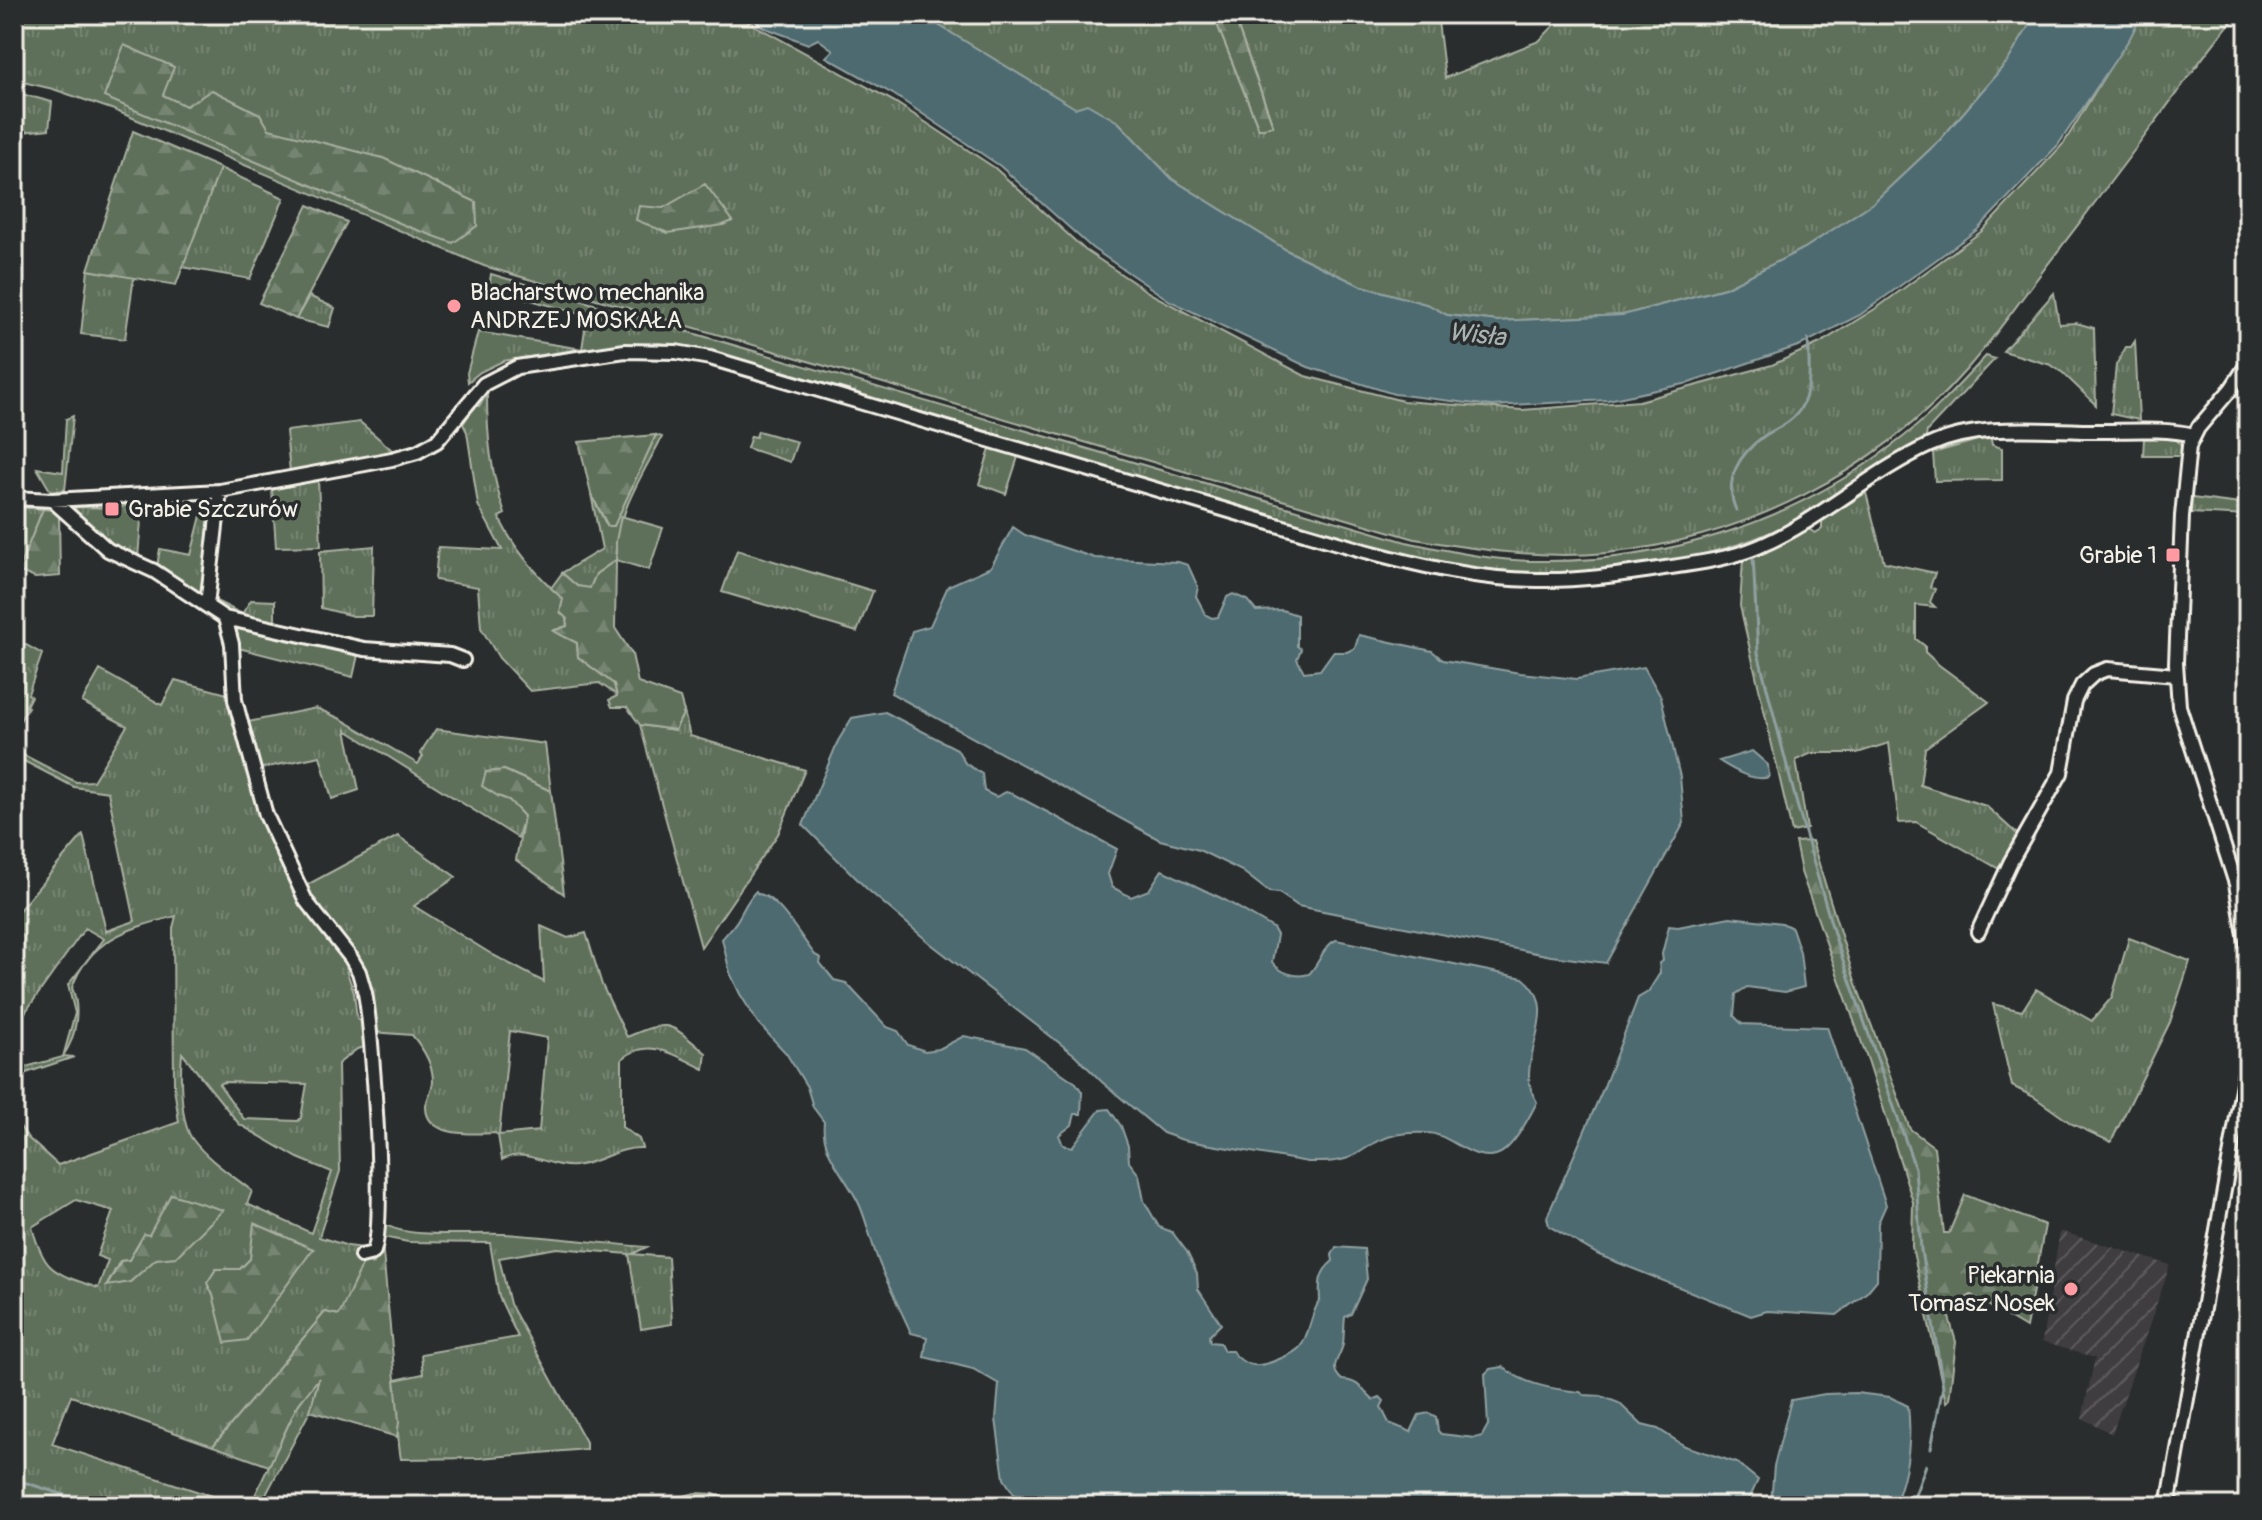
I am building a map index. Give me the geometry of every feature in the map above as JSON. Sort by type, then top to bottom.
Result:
[{"type":"street","points":[[14,498],[52,500],[220,491],[406,456],[437,441],[474,394],[500,374],[539,362],[625,351],[676,352],[710,358],[1365,551],[1445,570],[1509,579],[1575,579],[1630,573],[1714,559],[1757,547],[1825,512],[1903,460],[1931,445],[1966,435],[1998,431],[2086,431],[2194,435]]},
{"type":"street","points":[[2248,363],[2194,435],[2188,452],[2176,675],[2183,722],[2236,884],[2248,952]]},
{"type":"street","points":[[207,605],[220,491]]},
{"type":"street","points":[[52,500],[108,550],[154,571],[225,618],[364,649],[450,655],[463,660]]},
{"type":"street","points":[[225,618],[232,644],[235,700],[266,815],[306,901],[356,965],[365,993],[376,1123],[379,1225],[377,1247],[373,1253],[361,1256]]},
{"type":"street","points":[[1978,932],[2015,853],[2061,773],[2074,701],[2082,685],[2094,674],[2107,669],[2176,675]]},
{"type":"street","points":[[2168,1506],[2246,1085],[2248,1055]]},
{"type":"shaded area","points":[[2060,1231],[2170,1265],[2112,1434],[2082,1418],[2095,1358],[2042,1342]]},
{"type":"green space","points":[[14,14],[734,14],[895,102],[995,168],[1085,250],[1151,294],[1305,376],[1403,401],[1522,410],[1639,401],[1772,365],[1820,343],[1878,307],[1982,231],[2064,143],[2142,14],[2238,14],[1984,349],[1930,407],[1891,440],[1804,495],[1708,533],[1607,553],[1559,555],[1487,550],[1415,539],[484,266],[114,110],[53,89],[14,80]]},
{"type":"green space","points":[[920,14],[994,14],[1013,25],[1021,14],[1213,14],[1259,129],[1273,125],[1233,14],[1456,14],[1438,21],[1445,78],[1539,41],[1565,14],[2036,14],[2008,61],[1940,140],[1873,203],[1805,248],[1725,288],[1623,315],[1497,321],[1447,315],[1428,305],[1359,285],[1288,251],[1172,179],[1118,122],[1076,109]]},
{"type":"green space","points":[[1213,14],[1233,14],[1273,126],[1259,129]]},
{"type":"green space","points":[[124,45],[174,67],[163,95],[186,106],[212,90],[260,114],[269,129],[383,158],[476,202],[477,226],[453,243],[104,97]]},
{"type":"green space","points":[[14,92],[52,102],[49,129],[14,133]]},
{"type":"green space","points":[[133,131],[220,168],[176,285],[88,270]]},
{"type":"green space","points":[[220,168],[284,198],[250,279],[182,267]]},
{"type":"green space","points":[[705,184],[733,221],[668,233],[636,220],[639,206],[663,208]]},
{"type":"green space","points":[[308,205],[347,222],[296,319],[259,303]]},
{"type":"green space","points":[[88,270],[134,277],[125,339],[81,334]]},
{"type":"green space","points":[[491,274],[1406,542],[1521,561],[1586,560],[1633,555],[1726,532],[1770,516],[1855,472],[1919,424],[1986,356],[1995,359],[1927,431],[1926,437],[1782,527],[1721,550],[1651,565],[1580,573],[1495,573],[1365,545],[699,348],[659,343],[582,349],[587,316],[489,288]]},
{"type":"green space","points":[[2054,293],[2059,324],[2076,323],[2094,328],[2096,405],[2051,365],[2003,351]]},
{"type":"green space","points":[[309,296],[335,308],[329,327],[296,319]]},
{"type":"green space","points":[[478,332],[582,349],[503,361],[480,372],[468,382],[467,373]]},
{"type":"green space","points":[[2135,341],[2139,420],[2111,414],[2116,365],[2126,347],[2131,347]]},
{"type":"green space","points":[[487,395],[491,455],[505,514],[499,517],[527,561],[563,599],[567,626],[555,630],[577,643],[578,657],[614,684],[617,695],[599,683],[530,691],[499,658],[481,628],[478,587],[435,580],[438,547],[502,550],[478,505],[467,432],[463,424],[475,405],[479,406]]},
{"type":"green space","points":[[73,416],[65,490],[51,492],[37,468],[63,472],[66,419]]},
{"type":"green space","points":[[360,422],[393,451],[290,472],[286,431]]},
{"type":"green space","points":[[758,431],[797,442],[790,462],[747,448],[751,436],[756,437]]},
{"type":"green space","points":[[656,435],[662,437],[625,511],[616,560],[596,574],[590,589],[577,586],[562,573],[602,549],[591,494],[607,526]]},
{"type":"green space","points":[[656,435],[614,526],[608,526],[591,494],[579,442]]},
{"type":"green space","points":[[2144,438],[2176,439],[2182,446],[2182,456],[2143,456]]},
{"type":"green space","points":[[1991,439],[1992,445],[2002,448],[2002,480],[1935,481],[1933,453]]},
{"type":"green space","points":[[991,446],[1018,457],[1006,494],[979,484]]},
{"type":"green space","points":[[318,480],[321,546],[276,547],[272,490]]},
{"type":"green space","points":[[1866,493],[1884,562],[1935,573],[1930,587],[1935,589],[1930,602],[1935,607],[1916,605],[1916,639],[1939,665],[1989,702],[1925,748],[1920,785],[1986,806],[2018,835],[2001,870],[1916,822],[1899,823],[1889,743],[1857,753],[1812,753],[1796,760],[1807,829],[1792,832],[1740,606],[1743,558],[1754,556],[1807,528],[1815,533],[1822,529],[1822,520]]},
{"type":"green space","points":[[216,498],[203,594],[157,566],[160,549],[191,555],[205,500]]},
{"type":"green space","points":[[2192,498],[2248,505],[2248,516],[2191,513]]},
{"type":"green space","points":[[134,503],[136,508],[142,508],[138,558],[90,531],[72,513],[75,507],[118,508]]},
{"type":"green space","points":[[14,507],[43,509],[18,571],[14,567]]},
{"type":"green space","points":[[43,509],[59,514],[60,576],[35,578],[18,571]]},
{"type":"green space","points":[[621,516],[663,528],[649,570],[616,560]]},
{"type":"green space","points":[[374,546],[372,616],[353,616],[321,608],[320,551]]},
{"type":"green space","points":[[737,550],[873,591],[857,632],[722,592]]},
{"type":"green space","points":[[616,560],[615,628],[632,654],[638,683],[680,698],[684,712],[675,730],[640,725],[627,707],[612,707],[609,700],[617,696],[614,684],[578,657],[577,643],[553,631],[567,626],[567,619],[560,612],[563,599],[551,588],[562,573],[577,586],[590,588],[596,574]]},
{"type":"green space","points":[[212,599],[242,614],[251,600],[275,601],[275,624],[232,615]]},
{"type":"green space","points":[[235,626],[394,656],[358,655],[353,677],[238,648]]},
{"type":"green space","points":[[14,638],[42,654],[28,694],[31,696],[28,707],[14,731]]},
{"type":"green space","points":[[100,670],[162,705],[175,680],[231,695],[260,808],[280,863],[309,914],[351,967],[347,972],[354,993],[357,1019],[364,1023],[365,1047],[357,1049],[338,1064],[340,1171],[319,1237],[371,1249],[383,1223],[407,1232],[505,1234],[647,1247],[632,1254],[668,1257],[672,1324],[641,1329],[629,1254],[557,1248],[499,1258],[510,1304],[586,1442],[586,1449],[480,1458],[401,1459],[395,1380],[423,1374],[421,1354],[518,1337],[499,1297],[490,1243],[408,1242],[383,1237],[383,1253],[372,1264],[365,1260],[339,1315],[325,1312],[213,1446],[71,1396],[52,1444],[242,1506],[14,1506],[14,1118],[28,1138],[58,1165],[179,1122],[174,1087],[173,928],[176,916],[128,931],[91,955],[104,939],[85,928],[14,1028],[14,916],[83,835],[106,931],[135,921],[108,792],[74,787],[14,756],[14,750],[76,782],[93,781],[127,726],[82,702]],"holes":[[[182,1053],[239,1124],[298,1158],[332,1172],[311,1233],[247,1204],[252,1191],[213,1161],[193,1140],[183,1111]],[[219,1084],[307,1084],[301,1118],[298,1121],[244,1119]],[[76,1200],[113,1211],[97,1256],[108,1260],[98,1288],[53,1269],[42,1254],[32,1227]],[[148,1236],[155,1259],[130,1282],[107,1285],[120,1261],[129,1260]],[[291,1240],[313,1249],[213,1295],[208,1283],[216,1269],[240,1269],[250,1259]]]},
{"type":"green space","points":[[316,708],[418,764],[423,756],[420,753],[436,729],[545,744],[551,791],[504,770],[498,796],[509,800],[524,816],[518,838],[346,730],[359,790],[332,799],[320,756],[258,769],[248,722]]},
{"type":"green space","points":[[684,712],[690,736],[805,770],[778,834],[701,947],[640,725],[675,730]]},
{"type":"green space","points":[[504,770],[551,791],[564,894],[516,860],[524,816],[509,800],[482,786],[486,772]]},
{"type":"green space","points":[[398,836],[456,877],[414,906],[493,955],[544,982],[541,926],[568,938],[586,933],[602,985],[627,1037],[653,1027],[670,1027],[706,1053],[704,1069],[663,1050],[642,1049],[622,1059],[622,1127],[639,1139],[642,1148],[625,1150],[575,1166],[520,1155],[502,1160],[498,1135],[495,1133],[452,1132],[433,1124],[426,1106],[433,1081],[426,1056],[412,1035],[372,1032],[370,999],[305,886]],"holes":[[[510,1031],[547,1038],[539,1131],[499,1135]]]},
{"type":"green space","points":[[1812,841],[1855,981],[1910,1129],[1934,1147],[1944,1233],[1949,1233],[1965,1195],[2045,1225],[2026,1328],[1971,1295],[1947,1310],[1956,1342],[1949,1400],[1946,1402],[1912,1247],[1913,1202],[1869,1063],[1801,872],[1795,842]]},
{"type":"green space","points":[[2129,938],[2190,961],[2170,1022],[2111,1142],[2072,1124],[2034,1097],[2012,1086],[1993,1004],[2022,1011],[2036,989],[2092,1021],[2112,997]]},
{"type":"green space","points":[[84,964],[72,988],[77,1014],[63,1055],[75,1013],[68,985]]},
{"type":"green space","points":[[74,1057],[14,1077],[14,1070]]},
{"type":"green space","points":[[171,1194],[223,1210],[176,1257],[156,1259],[130,1282],[107,1286],[121,1261],[129,1260],[144,1234],[149,1235]]},
{"type":"green space","points":[[254,1223],[313,1249],[247,1340],[225,1343],[207,1283],[216,1269],[240,1269],[250,1259]]},
{"type":"green space","points":[[383,1253],[399,1422],[397,1437],[310,1411],[319,1378],[297,1406],[269,1466],[213,1446],[325,1312],[339,1315],[365,1259],[372,1264]]},
{"type":"green space","points":[[320,1375],[310,1411],[260,1506],[250,1506],[296,1408]]},
{"type":"green space","points":[[695,1493],[714,1494],[736,1506],[648,1506]]},
{"type":"water","name":"Wisła","points":[[747,14],[920,14],[1075,108],[1087,104],[1118,122],[1172,179],[1288,251],[1359,285],[1429,305],[1447,315],[1497,321],[1623,315],[1725,288],[1805,248],[1873,203],[1940,140],[2008,61],[2036,14],[2142,14],[2130,38],[2058,145],[1977,230],[1860,315],[1801,345],[1689,383],[1608,400],[1492,406],[1394,394],[1308,367],[1170,301],[1092,248],[1000,166],[893,94],[826,57],[833,50],[818,39],[808,44],[763,27]]},
{"type":"water","points":[[1013,527],[1025,535],[1095,558],[1188,565],[1198,587],[1196,596],[1206,615],[1212,618],[1218,617],[1227,597],[1233,594],[1247,600],[1256,611],[1282,610],[1297,615],[1297,646],[1301,649],[1297,659],[1304,672],[1320,670],[1333,652],[1347,652],[1355,648],[1359,635],[1432,651],[1443,660],[1520,673],[1577,679],[1644,667],[1661,697],[1680,777],[1684,823],[1606,963],[1551,956],[1298,906],[1279,893],[1269,892],[1242,871],[1199,850],[1160,840],[891,693],[912,631],[930,626],[948,586],[991,567]]},
{"type":"water","points":[[885,712],[957,749],[965,763],[982,774],[984,791],[996,797],[1006,792],[1013,794],[1117,849],[1108,874],[1112,887],[1131,897],[1149,890],[1162,870],[1223,899],[1273,928],[1277,935],[1272,962],[1284,972],[1309,974],[1328,946],[1336,940],[1523,978],[1535,991],[1540,1006],[1529,1071],[1530,1087],[1537,1102],[1520,1132],[1508,1147],[1496,1155],[1478,1155],[1444,1137],[1415,1133],[1389,1137],[1350,1158],[1322,1162],[1183,1140],[1163,1133],[1075,1055],[931,944],[867,889],[803,825],[838,741],[852,718]]},
{"type":"water","points":[[1752,751],[1768,765],[1769,777],[1750,777],[1719,761]]},
{"type":"water","points":[[756,891],[773,902],[789,919],[815,955],[821,958],[820,963],[834,980],[846,983],[887,1027],[898,1031],[908,1045],[925,1051],[939,1049],[964,1036],[1025,1048],[1076,1083],[1082,1092],[1081,1114],[1075,1114],[1072,1125],[1059,1135],[1063,1145],[1072,1147],[1100,1110],[1109,1109],[1121,1126],[1128,1146],[1129,1162],[1139,1175],[1144,1201],[1159,1227],[1172,1232],[1187,1252],[1197,1273],[1198,1289],[1221,1324],[1209,1336],[1210,1342],[1220,1343],[1224,1351],[1232,1351],[1242,1361],[1258,1365],[1295,1351],[1306,1337],[1320,1300],[1321,1278],[1333,1261],[1336,1247],[1364,1249],[1367,1279],[1351,1314],[1345,1317],[1343,1344],[1335,1371],[1342,1380],[1356,1384],[1373,1400],[1380,1397],[1384,1401],[1381,1407],[1389,1423],[1411,1432],[1419,1415],[1429,1413],[1436,1417],[1441,1434],[1482,1436],[1488,1425],[1485,1374],[1490,1369],[1503,1367],[1539,1385],[1601,1396],[1619,1403],[1642,1425],[1658,1429],[1685,1446],[1737,1463],[1758,1480],[1746,1506],[1022,1506],[1004,1479],[996,1419],[999,1384],[973,1369],[924,1357],[927,1337],[911,1333],[880,1265],[860,1206],[830,1155],[824,1122],[813,1107],[807,1087],[786,1053],[758,1023],[730,973],[722,939]]},
{"type":"water","points":[[1730,917],[1782,923],[1792,928],[1800,952],[1804,987],[1785,992],[1747,987],[1736,994],[1734,1016],[1742,1024],[1827,1027],[1886,1205],[1878,1223],[1877,1280],[1867,1292],[1837,1315],[1767,1311],[1751,1316],[1599,1255],[1549,1226],[1547,1217],[1603,1089],[1638,998],[1648,992],[1660,973],[1659,963],[1663,961],[1669,926]]},
{"type":"water","points":[[1856,1393],[1890,1397],[1908,1406],[1908,1457],[1894,1506],[1771,1504],[1774,1466],[1791,1400]]},
{"type":"waterway","points":[[1736,510],[1731,488],[1741,459],[1755,443],[1791,419],[1803,403],[1809,376],[1808,339]]},
{"type":"waterway","points":[[1753,555],[1758,653],[1796,801],[1835,937],[1915,1168],[1921,1250],[1943,1386],[1931,1448]]},
{"type":"waterway","points":[[1911,1506],[1926,1465]]},
{"type":"waterway","points":[[14,1479],[99,1506]]},
{"type":"waterway","points":[[668,1506],[694,1500],[721,1506]]},
{"type":"place","name":"Blacharstwo mechanika ANDRZEJ MOSKAŁA","points":[[454,306]]},
{"type":"place","name":"Grabie Szczurów","points":[[112,509]]},
{"type":"place","name":"Grabie 1","points":[[2173,555]]},
{"type":"place","name":"Piekarnia Tomasz Nosek","points":[[2071,1289]]}]
